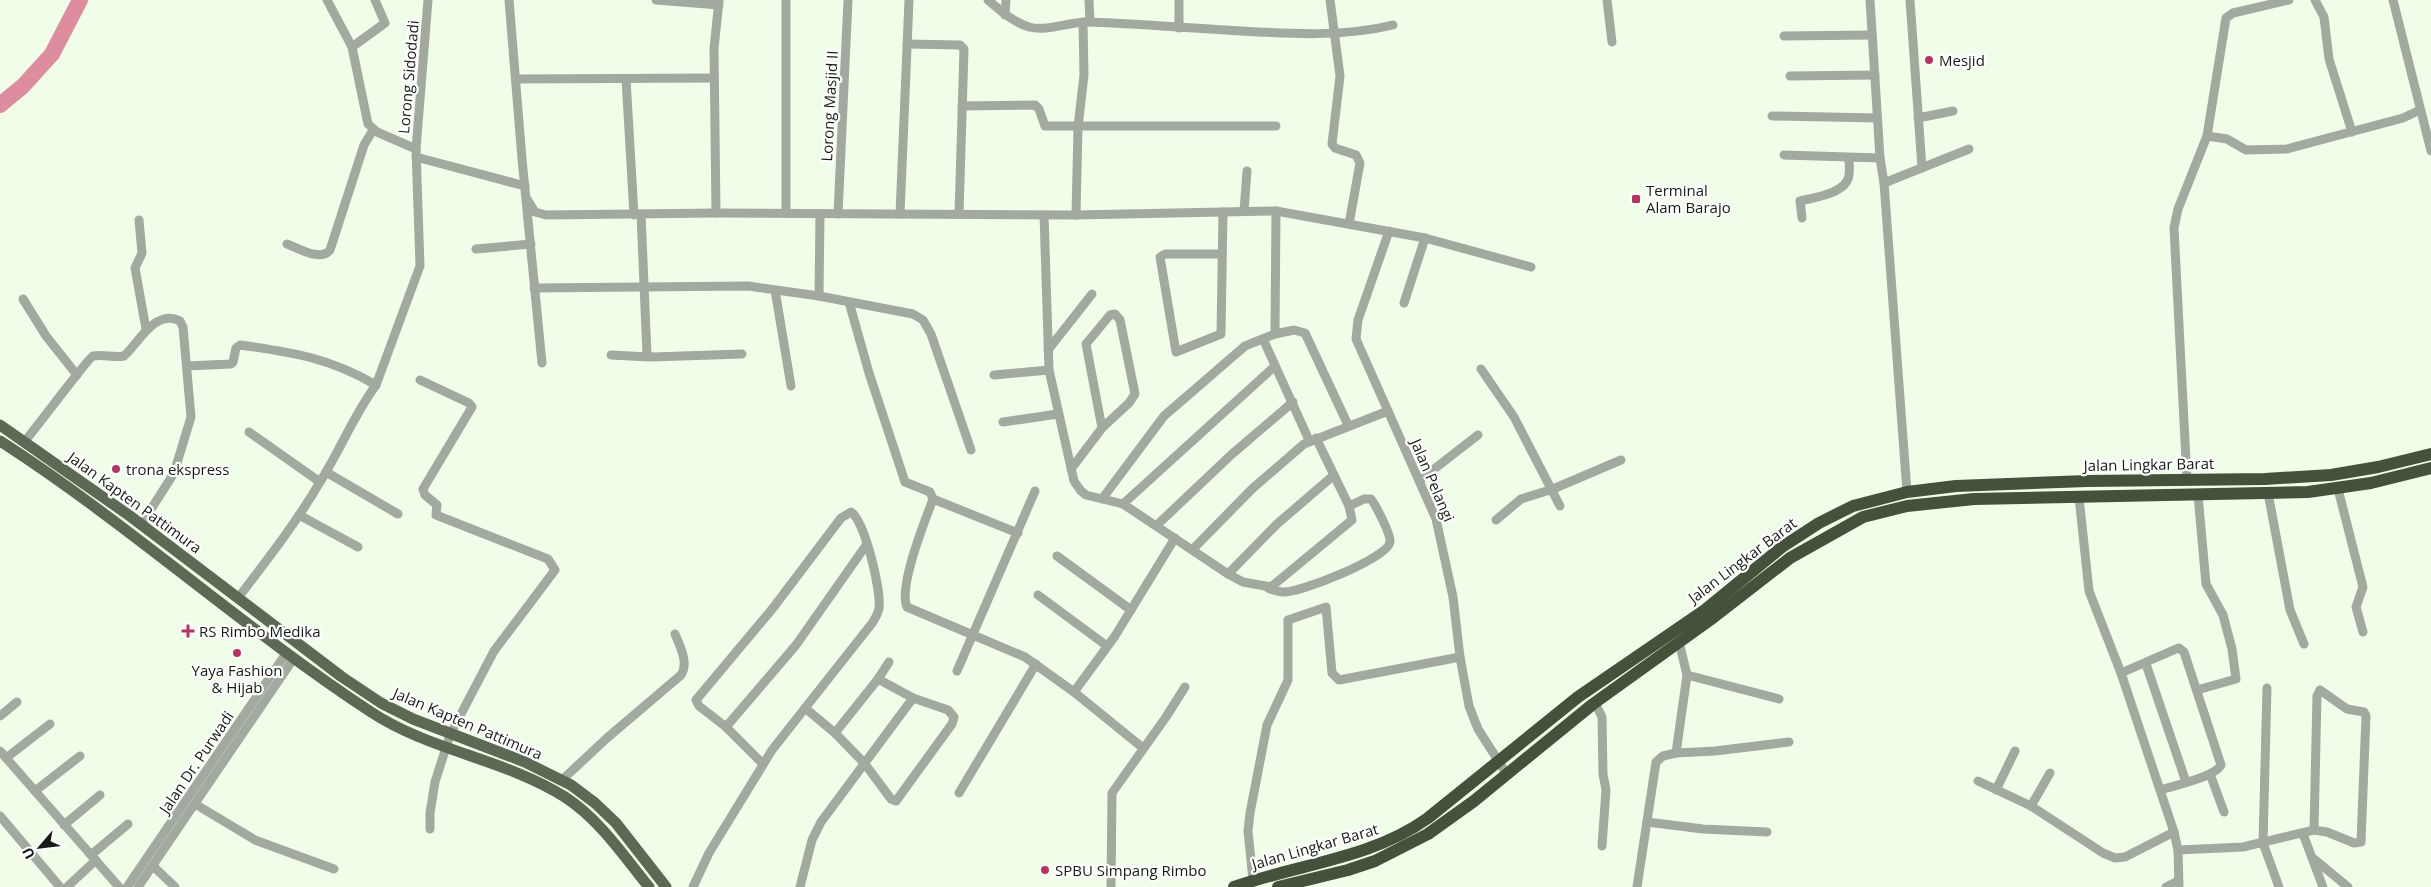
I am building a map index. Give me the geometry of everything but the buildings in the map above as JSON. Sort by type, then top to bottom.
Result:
[{"type":"highway","name":"Jalan Lingkar Barat","points":[[1234,887],[1388,842],[1422,822],[1578,697],[1705,610],[1782,547],[1819,523],[1853,506],[1907,492],[1956,486],[2107,481],[2265,479],[2331,475],[2354,472],[2431,454]]},
{"type":"highway","name":"Jalan Lingkar Barat","points":[[1278,887],[1348,870],[1395,852],[1428,834],[1474,801],[1506,773],[1595,703],[1790,558],[1863,516],[1922,504],[1974,499],[2268,493],[2338,488],[2371,483],[2431,468]]},
{"type":"highway","points":[[2107,481],[2107,496]]},
{"type":"highway","points":[[2127,496],[2128,481]]},
{"type":"main road","name":"Jalan Kapten Pattimura","points":[[0,425],[141,525],[342,677],[373,698],[413,720],[525,762],[562,780],[595,803],[616,823],[666,887]]},
{"type":"main road","name":"Jalan Kapten Pattimura","points":[[0,441],[122,527],[290,655],[374,714],[407,732],[520,775],[564,796],[606,832],[649,887]]},
{"type":"street","points":[[327,0],[352,47],[367,120],[373,130],[416,153],[525,186]]},
{"type":"street","points":[[352,47],[385,23],[375,0]]},
{"type":"street","name":"Lorong Sidodadi","points":[[238,598],[299,515],[376,385],[419,270],[416,153],[428,0]]},
{"type":"street","points":[[509,0],[542,363]]},
{"type":"street","points":[[656,0],[719,3],[714,49],[716,213]]},
{"type":"street","points":[[786,0],[786,213]]},
{"type":"street","name":"Lorong Masjid II","points":[[838,214],[848,0]]},
{"type":"street","points":[[900,214],[909,0]]},
{"type":"street","points":[[988,0],[1005,15],[1034,28],[1086,22],[1279,34],[1333,33],[1393,24]]},
{"type":"street","points":[[1005,15],[1006,0]]},
{"type":"street","points":[[1076,215],[1078,127],[1089,0]]},
{"type":"street","points":[[1179,0],[1179,28]]},
{"type":"street","points":[[1330,0],[1340,76],[1332,144],[1335,148],[1356,155],[1360,163],[1349,224]]},
{"type":"street","points":[[1607,0],[1612,42]]},
{"type":"street","points":[[1870,0],[1880,158],[1884,183],[1907,492]]},
{"type":"street","points":[[1910,0],[1922,168]]},
{"type":"street","points":[[2187,480],[2174,228],[2178,209],[2207,136],[2225,20],[2233,13],[2252,4],[2290,0]]},
{"type":"street","points":[[2315,0],[2324,17],[2329,59],[2352,132]]},
{"type":"street","points":[[2393,0],[2431,150]]},
{"type":"street","points":[[1784,36],[1872,35]]},
{"type":"street","points":[[907,44],[960,45],[963,47],[958,214]]},
{"type":"street","points":[[1790,76],[1875,75]]},
{"type":"street","points":[[626,78],[645,286],[646,353],[649,357]]},
{"type":"street","points":[[516,79],[714,78]]},
{"type":"street","points":[[962,106],[1034,104],[1040,109],[1045,126],[1276,126]]},
{"type":"street","points":[[2207,136],[2227,139],[2246,150],[2287,149],[2403,118],[2420,110]]},
{"type":"street","points":[[1918,118],[1953,111]]},
{"type":"street","points":[[1772,116],[1878,118]]},
{"type":"street","points":[[287,244],[320,256],[328,254],[364,145],[373,130]]},
{"type":"street","points":[[1884,183],[1969,149]]},
{"type":"street","points":[[1784,155],[1880,158]]},
{"type":"street","points":[[1802,218],[1800,201],[1836,190],[1845,184],[1849,177],[1849,158]]},
{"type":"street","points":[[1244,211],[1246,171]]},
{"type":"street","points":[[527,199],[532,208],[542,215],[716,213],[1076,215],[1276,211],[1425,238],[1531,267]]},
{"type":"street","points":[[1275,334],[1276,211]]},
{"type":"street","points":[[1222,212],[1222,254],[1221,334],[1176,352],[1160,256],[1164,254],[1222,254]]},
{"type":"street","points":[[819,296],[820,214]]},
{"type":"street","points":[[1044,215],[1050,370],[1058,414],[1074,480],[1081,491],[1123,504],[1228,574],[1244,582],[1284,592],[1359,567],[1388,546],[1390,538],[1372,499],[1364,499],[1349,506]]},
{"type":"street","points":[[139,220],[142,253],[135,268],[146,329]]},
{"type":"street","name":"Jalan Pelangi","points":[[1389,231],[1358,320],[1357,344],[1420,480],[1441,536],[1454,597],[1460,657],[1473,718],[1506,773]]},
{"type":"street","points":[[1404,304],[1425,238]]},
{"type":"street","points":[[476,249],[531,244]]},
{"type":"street","points":[[534,288],[748,286],[819,296],[903,311],[917,316],[923,320],[936,347],[972,450]]},
{"type":"street","points":[[775,290],[791,386]]},
{"type":"street","points":[[1048,350],[1092,294]]},
{"type":"street","points":[[23,300],[46,336],[77,375]]},
{"type":"street","points":[[849,302],[868,373],[903,478],[908,484],[930,492],[933,499],[911,563],[905,602],[909,608],[1014,651],[1036,664],[1143,748]]},
{"type":"street","points":[[1072,469],[1102,428],[1129,403],[1135,394],[1120,320],[1115,314],[1110,316],[1086,344],[1102,428]]},
{"type":"street","points":[[25,441],[91,357],[124,356],[146,329],[170,319],[180,321],[183,327],[190,417],[174,473],[141,525]]},
{"type":"street","points":[[1102,499],[1164,416],[1245,346],[1275,334],[1298,330],[1305,333],[1348,425]]},
{"type":"street","points":[[1263,339],[1293,402],[1334,475],[1349,506],[1352,518],[1350,522],[1276,585],[1268,588]]},
{"type":"street","points":[[187,366],[231,364],[236,348],[240,345],[299,353],[323,360],[376,385]]},
{"type":"street","points":[[612,355],[649,357],[742,354]]},
{"type":"street","points":[[1123,504],[1275,366]]},
{"type":"street","points":[[1481,369],[1510,409],[1553,489],[1560,506]]},
{"type":"street","points":[[994,375],[1050,370]]},
{"type":"street","points":[[420,380],[469,403],[472,407],[423,489],[425,495],[436,503],[436,515],[542,556],[555,567],[546,582],[494,651],[450,735],[435,782],[430,813],[430,828]]},
{"type":"street","points":[[1157,525],[1231,455],[1293,402]]},
{"type":"street","points":[[1192,549],[1253,488],[1313,439],[1388,411]]},
{"type":"street","points":[[1003,422],[1058,414]]},
{"type":"street","points":[[249,432],[320,482]]},
{"type":"street","points":[[1420,480],[1478,435]]},
{"type":"street","points":[[1496,520],[1521,499],[1553,489],[1620,460]]},
{"type":"street","points":[[326,472],[398,514]]},
{"type":"street","points":[[1228,574],[1277,524],[1334,475]]},
{"type":"street","points":[[2338,488],[2363,587],[2356,608],[2363,632]]},
{"type":"street","points":[[957,671],[1035,491]]},
{"type":"street","points":[[2268,493],[2290,610],[2304,644]]},
{"type":"street","points":[[2197,690],[2236,680],[2232,649],[2223,615],[2206,584],[2198,494]]},
{"type":"street","points":[[2079,497],[2088,586],[2121,673],[2174,832],[2178,850],[2178,884],[2166,887]]},
{"type":"street","points":[[933,499],[1018,533]]},
{"type":"street","points":[[693,887],[709,853],[763,764],[873,622],[879,609],[867,544],[857,517],[851,512],[847,513],[773,608],[696,700],[699,706],[726,727],[763,764]]},
{"type":"street","points":[[299,515],[358,547]]},
{"type":"street","points":[[1074,692],[1131,610],[1175,538]]},
{"type":"street","points":[[726,727],[796,645],[867,544]]},
{"type":"street","points":[[1057,556],[1131,610]]},
{"type":"street","points":[[1038,595],[1107,646]]},
{"type":"street","points":[[1253,880],[1248,831],[1250,813],[1268,725],[1288,680],[1288,620],[1326,607],[1332,674],[1339,680],[1460,657]]},
{"type":"street","points":[[562,780],[607,738],[681,675],[684,668],[683,653],[675,634]]},
{"type":"street","points":[[1676,753],[1686,675],[1679,642]]},
{"type":"street","points":[[2121,673],[2146,664],[2176,648],[2182,649],[2197,690],[2221,763],[2218,769],[2210,774],[2160,790]]},
{"type":"street","name":"Jalan Dr. Purwadi","points":[[138,887],[290,655]]},
{"type":"street","name":"Jalan Dr. Purwadi","points":[[127,887],[290,655]]},
{"type":"street","points":[[835,733],[878,679],[889,662]]},
{"type":"street","points":[[959,793],[1036,664]]},
{"type":"street","points":[[2146,664],[2186,782]]},
{"type":"street","points":[[1686,675],[1779,699]]},
{"type":"street","points":[[805,708],[835,733],[865,764],[891,799],[898,800],[954,720],[948,710],[913,698],[878,679]]},
{"type":"street","points":[[1111,887],[1112,793],[1185,687]]},
{"type":"street","points":[[2267,688],[2263,843],[2279,887]]},
{"type":"street","points":[[2178,850],[2230,849],[2314,830],[2327,832],[2354,843],[2359,843],[2362,839],[2363,756],[2366,714],[2346,709],[2320,690],[2317,696],[2314,830]]},
{"type":"street","points":[[800,887],[804,862],[818,828],[913,698]]},
{"type":"street","points":[[0,716],[17,702]]},
{"type":"street","points":[[1595,703],[1602,716],[1603,774],[1606,790],[1602,846]]},
{"type":"street","points":[[50,724],[3,754],[120,887]]},
{"type":"street","points":[[1636,887],[1656,762],[1663,756],[1676,753],[1715,751],[1789,742]]},
{"type":"street","points":[[1996,790],[2015,752]]},
{"type":"street","points":[[34,791],[80,756]]},
{"type":"street","points":[[2031,806],[2050,773]]},
{"type":"street","points":[[2210,774],[2224,812]]},
{"type":"street","points":[[1978,781],[2031,806],[2103,853],[2115,858],[2125,857],[2174,832]]},
{"type":"street","points":[[64,825],[100,795]]},
{"type":"street","points":[[194,804],[255,840],[334,869]]},
{"type":"street","points":[[0,816],[55,884],[60,887]]},
{"type":"street","points":[[1647,822],[1703,829],[1767,832]]},
{"type":"street","points":[[67,887],[128,824]]},
{"type":"street","points":[[2303,834],[2323,887]]},
{"type":"street","points":[[2312,858],[2348,887]]},
{"type":"street","points":[[153,866],[175,887]]},
{"type":"waterway","points":[[0,105],[23,86],[52,54],[80,0]]},
{"type":"place","name":"Mesjid","points":[[1929,60]]},
{"type":"place","name":"Terminal Alam Barajo","points":[[1636,199]]},
{"type":"place","name":"trona ekspress","points":[[116,469]]},
{"type":"place","name":"RS Rimbo Medika","points":[[188,631]]},
{"type":"place","name":"Yaya Fashion & Hijab","points":[[237,653]]},
{"type":"place","name":"SPBU Simpang Rimbo","points":[[1045,870]]}]
